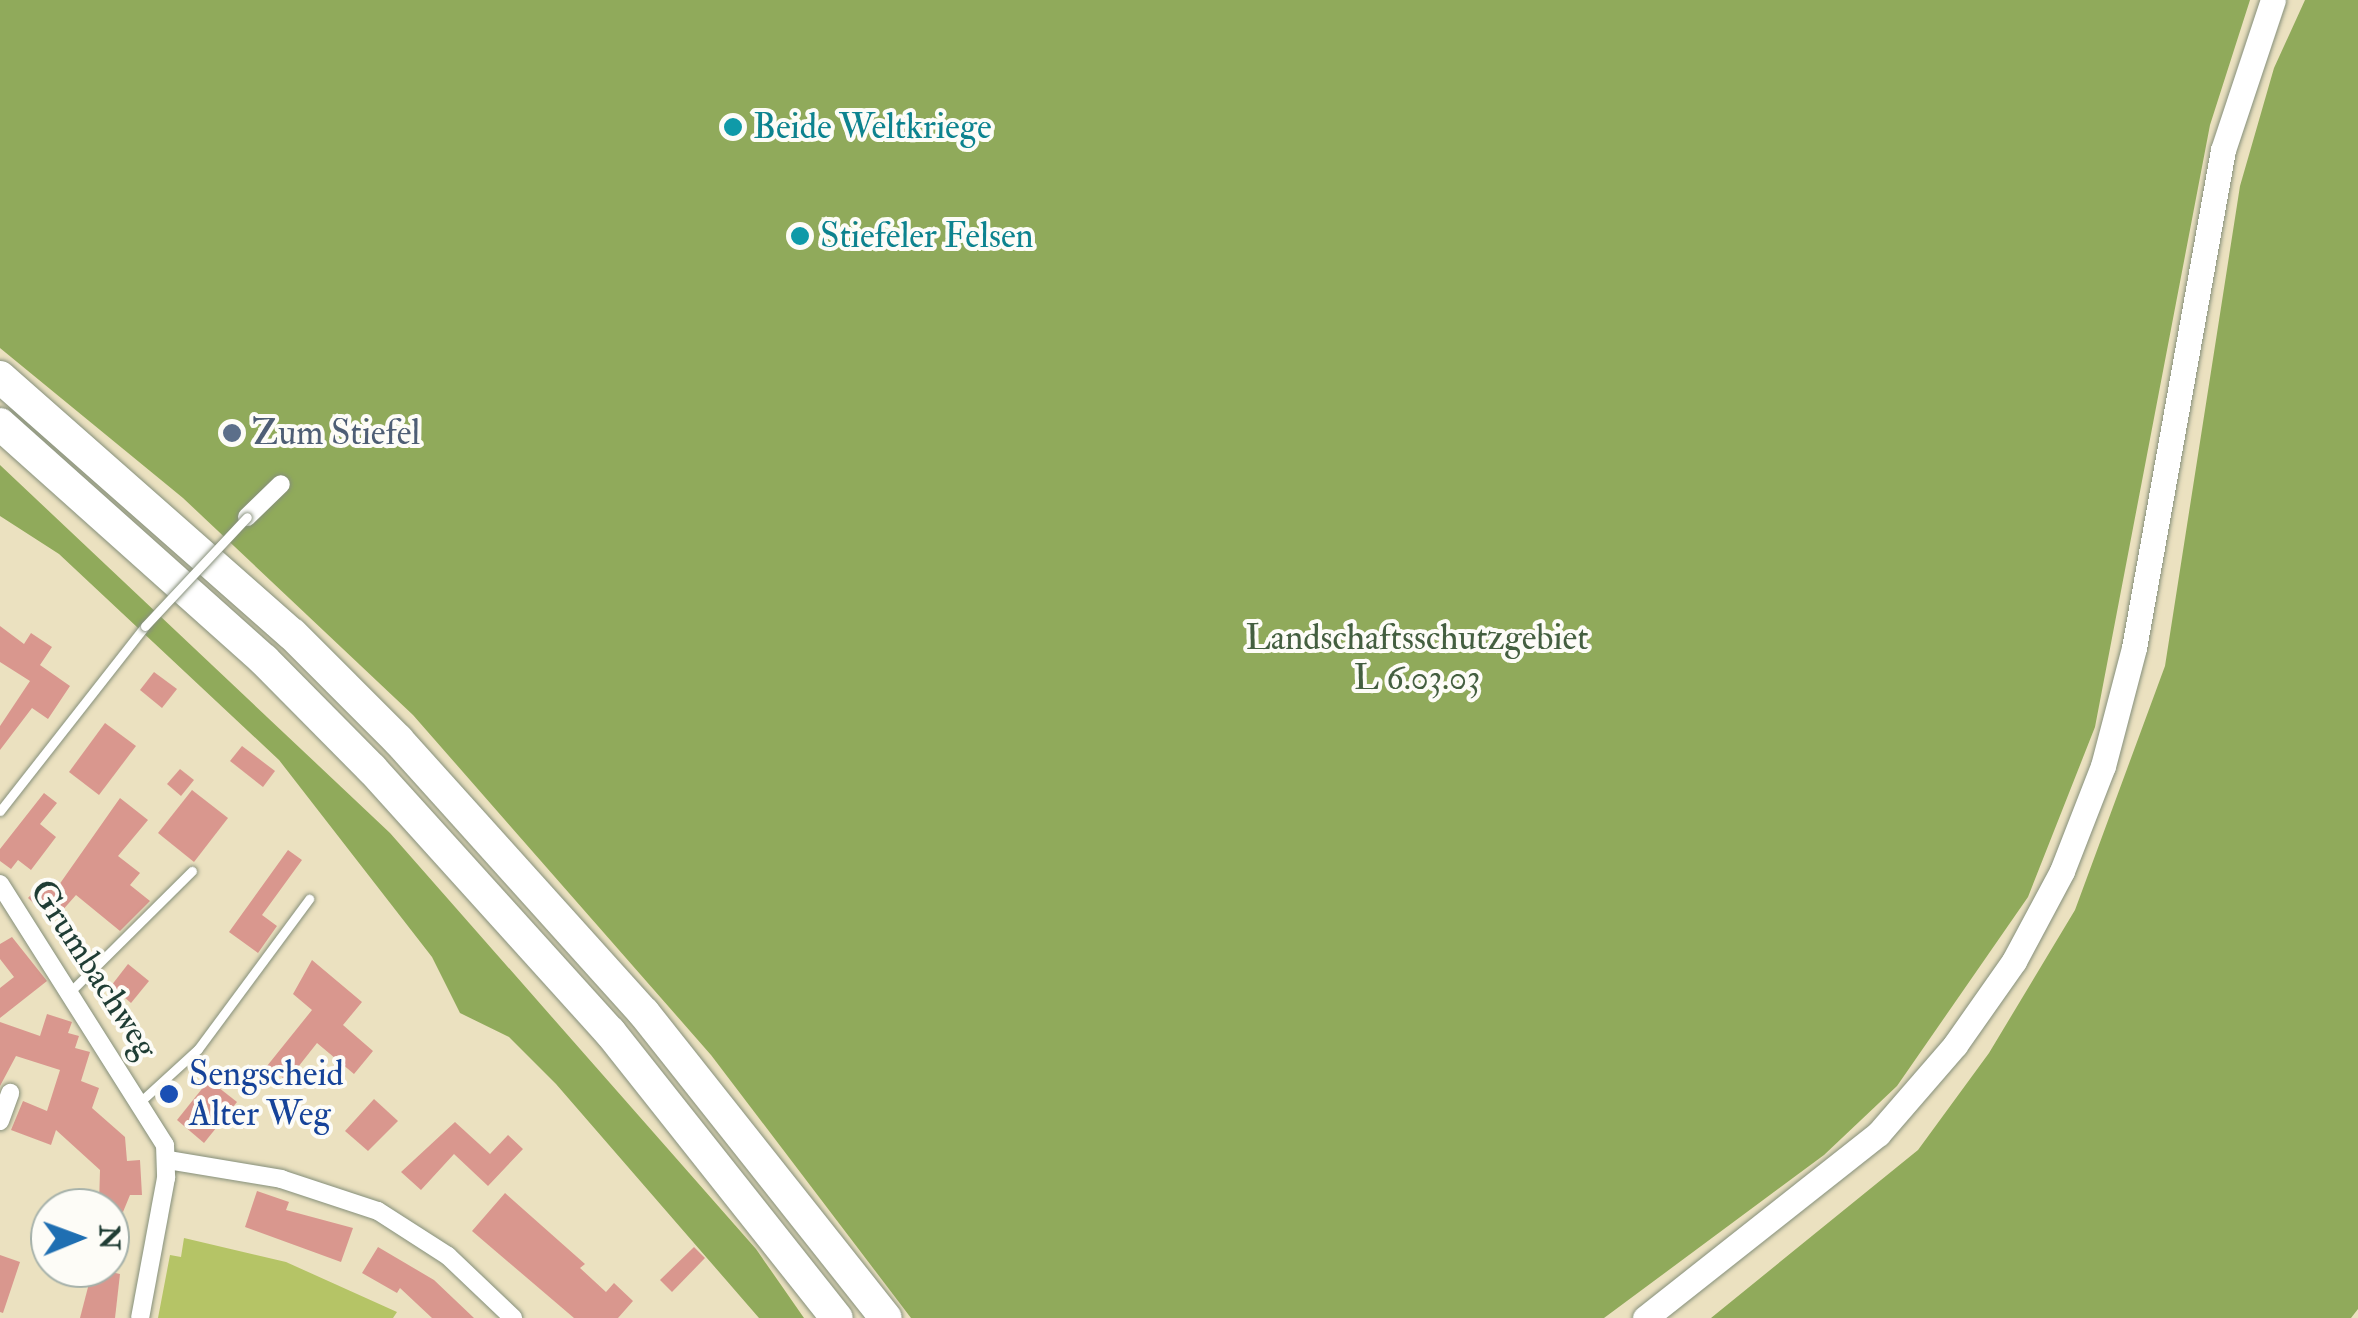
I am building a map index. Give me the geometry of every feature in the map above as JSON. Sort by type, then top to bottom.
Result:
[{"type":"highway","points":[[0,377],[278,621],[398,740],[644,1013],[886,1318]]},
{"type":"highway","points":[[0,424],[264,660],[372,769],[610,1032],[837,1318]]},
{"type":"main road","points":[[1645,1318],[1878,1134],[1965,1031],[2014,961],[2062,871],[2103,766],[2134,648],[2224,150],[2273,0]]},
{"type":"street","points":[[247,517],[280,484]]},
{"type":"street","name":"Grumbachweg","points":[[0,884],[141,1102],[168,1160]]},
{"type":"street","points":[[0,1121],[10,1093]]},
{"type":"street","points":[[140,1318],[168,1160],[281,1180],[378,1211],[448,1256],[513,1318]]},
{"type":"lane","points":[[0,811],[145,626],[247,517]]},
{"type":"lane","points":[[72,990],[192,871]]},
{"type":"lane","points":[[141,1102],[198,1049],[310,899]]},
{"type":"green space","name":"Landschaftsschutzgebiet L 6.03.03","points":[[0,0],[2250,0],[2210,125],[2095,727],[2028,897],[1897,1086],[1824,1155],[1604,1318],[911,1318],[711,1055],[413,715],[183,498],[0,348]]},
{"type":"green space","points":[[2305,0],[2358,0],[2358,1309],[2351,1318],[1711,1318],[1918,1150],[1989,1053],[2075,910],[2165,666],[2240,186],[2274,68]]},
{"type":"green space","points":[[0,465],[390,833],[756,1249],[804,1318],[759,1318],[556,1084],[509,1037],[460,1013],[432,957],[279,760],[59,554],[0,516]]},
{"type":"green space","points":[[184,1238],[286,1262],[397,1312],[393,1318],[158,1318],[170,1255],[181,1257]]},
{"type":"building","points":[[0,626],[24,644],[31,633],[52,647],[40,665],[70,686],[48,719],[32,708],[0,750],[0,726],[30,681],[0,662]]},
{"type":"building","points":[[154,672],[177,689],[162,708],[140,690]]},
{"type":"building","points":[[105,723],[136,746],[99,795],[69,772]]},
{"type":"building","points":[[242,746],[275,771],[263,787],[230,761]]},
{"type":"building","points":[[180,769],[194,780],[181,796],[167,784]]},
{"type":"building","points":[[192,790],[228,818],[194,862],[158,833]]},
{"type":"building","points":[[44,793],[57,803],[40,824],[56,837],[31,870],[18,860],[11,869],[0,861],[0,849]]},
{"type":"building","points":[[120,798],[148,820],[118,856],[140,873],[130,885],[150,901],[120,931],[76,895],[53,921],[28,898],[43,881],[54,892]]},
{"type":"building","points":[[288,850],[302,860],[262,915],[277,926],[258,953],[229,932]]},
{"type":"building","points":[[12,937],[47,981],[0,1018],[0,988],[14,977],[0,959],[0,944]]},
{"type":"building","points":[[312,960],[362,1002],[343,1025],[373,1051],[354,1074],[317,1043],[287,1081],[267,1066],[312,1010],[293,994]]},
{"type":"building","points":[[128,964],[149,981],[131,1003],[111,986]]},
{"type":"building","points":[[47,1014],[72,1022],[68,1033],[79,1036],[75,1048],[90,1052],[81,1081],[99,1088],[92,1108],[125,1137],[127,1161],[140,1160],[142,1195],[130,1195],[130,1188],[99,1188],[100,1170],[56,1130],[51,1145],[11,1130],[23,1101],[47,1111],[60,1070],[16,1056],[0,1086],[0,1022],[40,1036]]},
{"type":"building","points":[[209,1080],[237,1102],[204,1143],[177,1120]]},
{"type":"building","points":[[374,1099],[398,1121],[368,1151],[345,1131]]},
{"type":"building","points":[[455,1122],[490,1154],[508,1135],[523,1149],[488,1186],[454,1154],[421,1190],[401,1172]]},
{"type":"building","points":[[257,1191],[289,1202],[286,1210],[353,1228],[341,1262],[245,1227]]},
{"type":"building","points":[[505,1193],[585,1264],[580,1268],[606,1292],[614,1283],[633,1301],[618,1318],[574,1318],[472,1231]]},
{"type":"building","points":[[378,1247],[434,1280],[474,1318],[432,1318],[400,1288],[397,1293],[362,1273]]},
{"type":"building","points":[[694,1247],[705,1258],[672,1292],[660,1280]]},
{"type":"building","points":[[0,1255],[20,1262],[3,1313],[0,1312]]},
{"type":"building","points":[[88,1288],[118,1288],[115,1318],[80,1318]]},
{"type":"place","name":"Beide Weltkriege","points":[[733,127]]},
{"type":"place","name":"Stiefeler Felsen","points":[[800,236]]},
{"type":"place","name":"Zum Stiefel","points":[[232,433]]},
{"type":"place","name":"Sengscheid Alter Weg","points":[[169,1094]]}]
